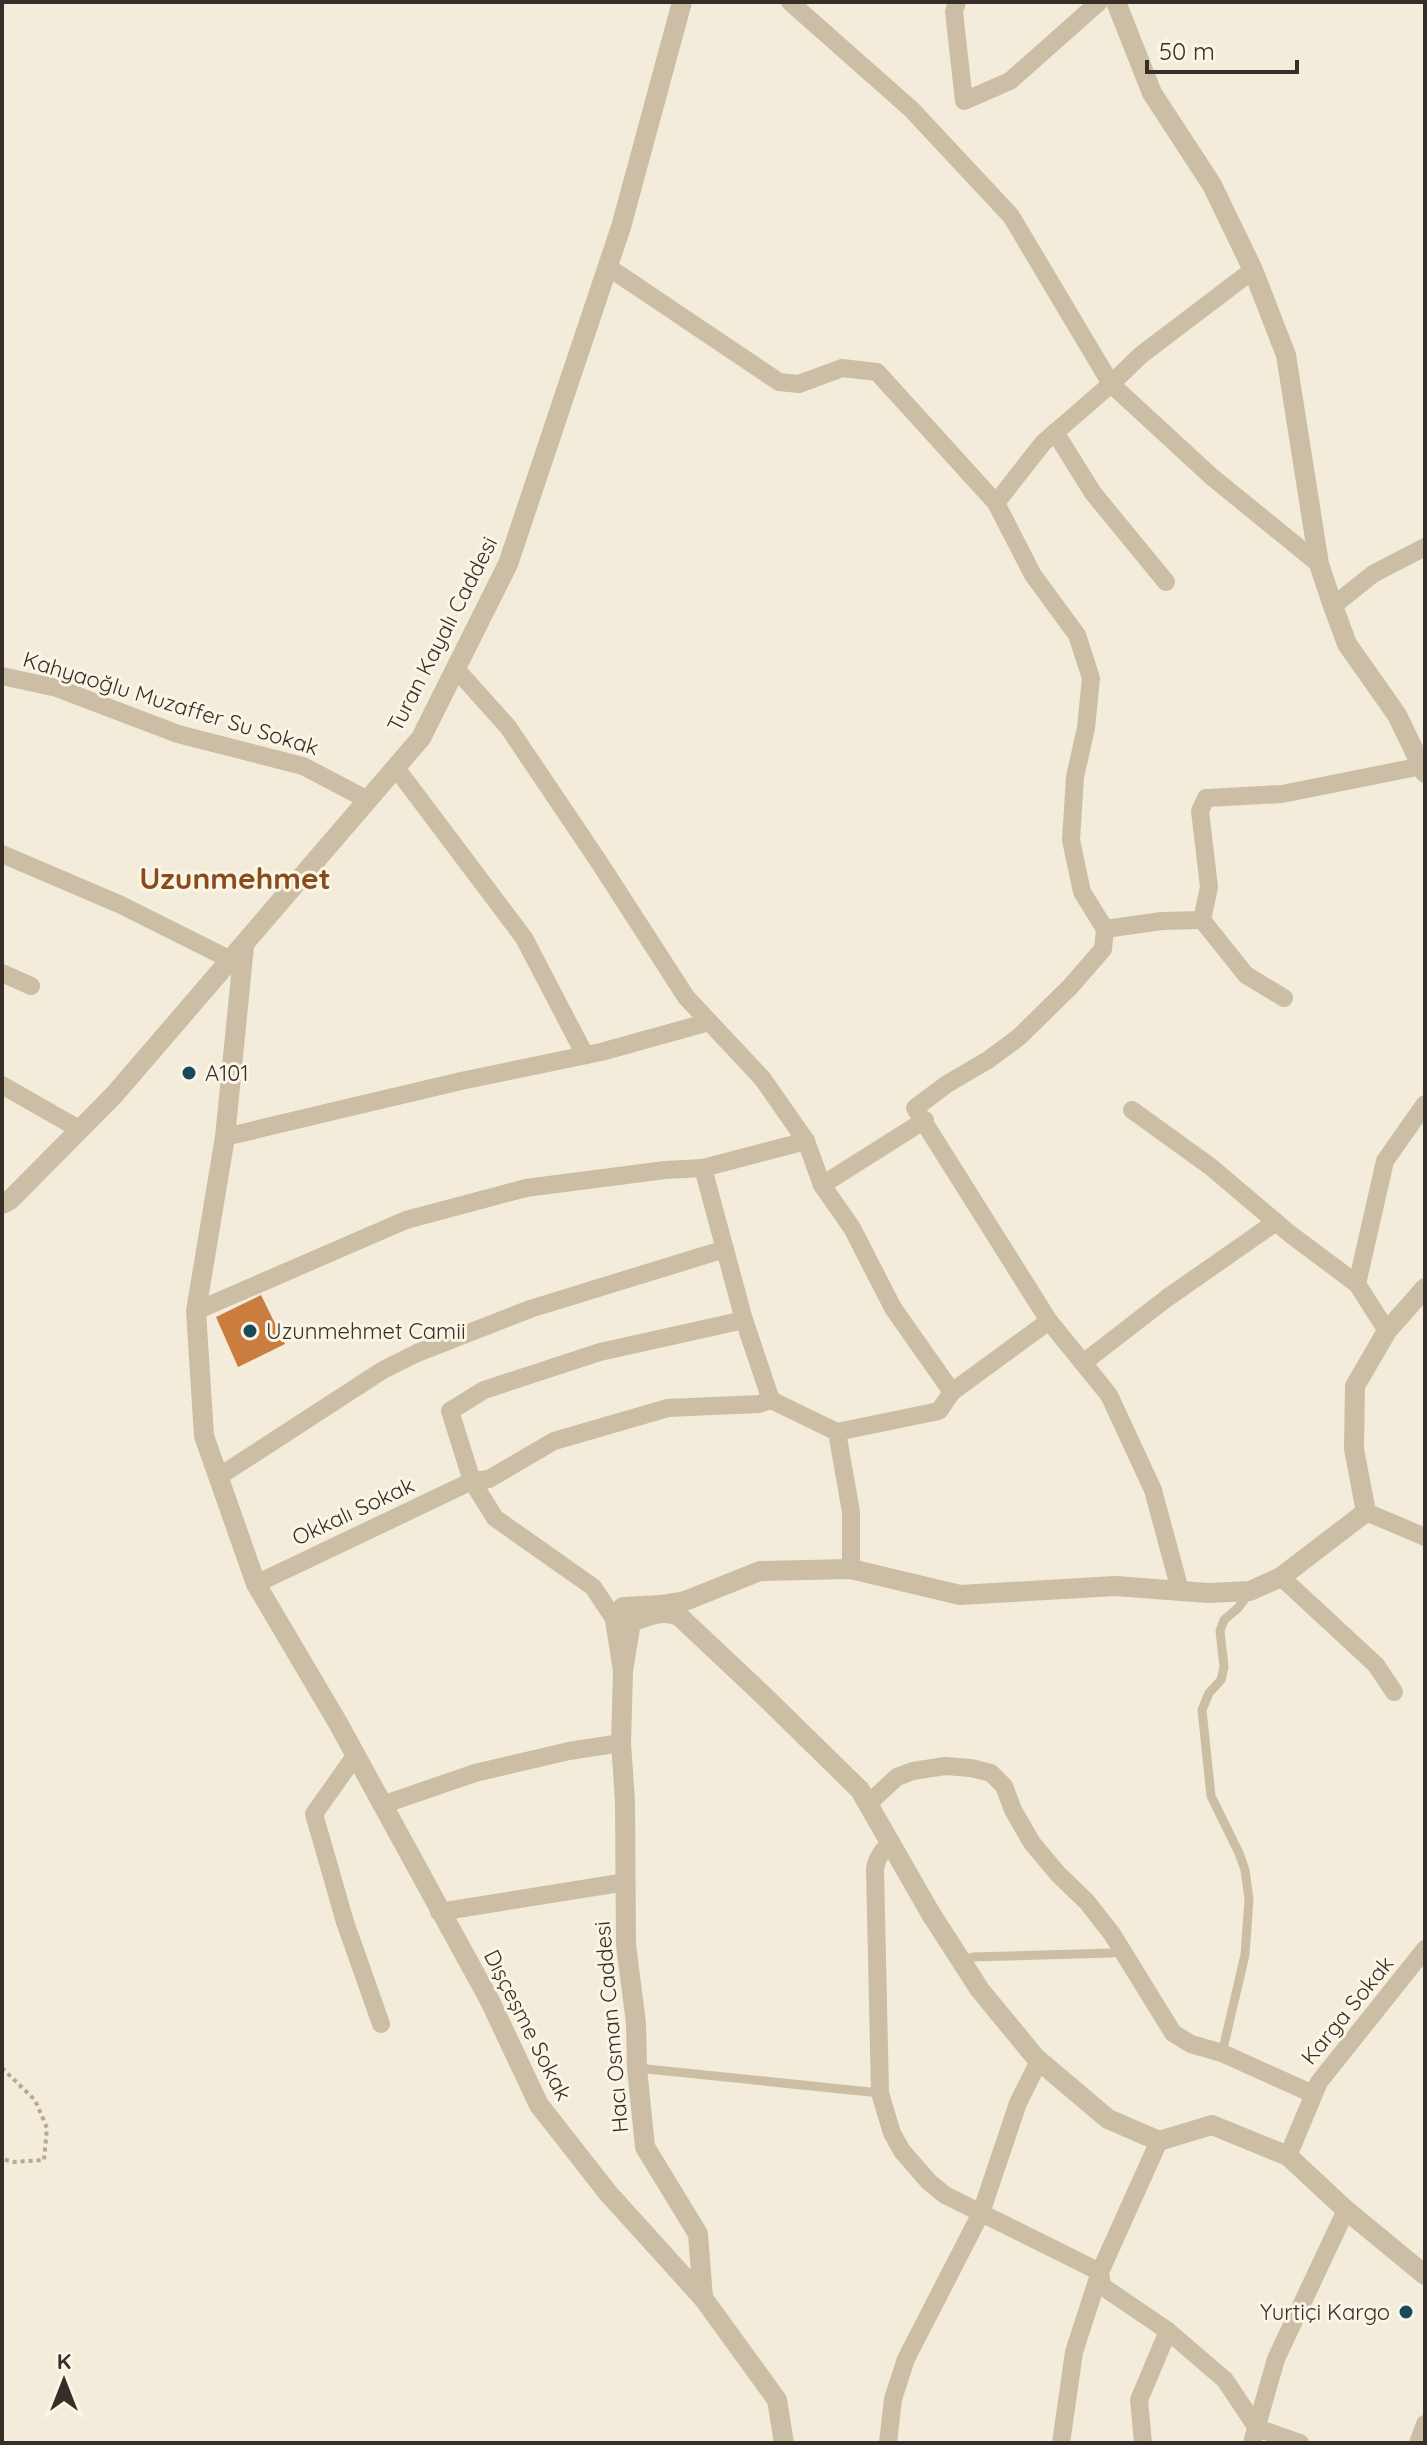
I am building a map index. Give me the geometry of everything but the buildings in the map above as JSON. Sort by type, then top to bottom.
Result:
[{"type":"street","name":"Turan Kayalı Caddesi","points":[[2,1204],[10,1200],[114,1095],[421,738],[508,564],[621,227],[682,2]]},
{"type":"street","points":[[790,2],[911,109],[1011,216],[1111,384],[1212,477],[1319,564]]},
{"type":"street","points":[[957,2],[954,12],[964,101],[1010,81],[1099,2]]},
{"type":"street","points":[[1116,2],[1152,93],[1212,185],[1253,270],[1286,355],[1319,564],[1333,606],[1347,644],[1397,715],[1423,770],[1282,794],[1206,798],[1200,811],[1209,887],[1202,920]]},
{"type":"street","points":[[608,267],[779,382],[799,384],[842,368],[877,372],[996,503],[1033,575],[1077,635],[1091,678],[1086,728],[1075,777],[1071,840],[1082,892],[1105,929],[1103,949],[1019,1037],[915,1108],[1049,1321],[1109,1395],[1153,1490],[1180,1590]]},
{"type":"street","points":[[996,503],[1055,432],[1141,355],[1253,270]]},
{"type":"street","points":[[1055,432],[1093,493],[1166,582]]},
{"type":"street","points":[[1333,606],[1373,574],[1424,546]]},
{"type":"street","points":[[456,669],[508,727],[686,997],[762,1078],[806,1141],[822,1185],[852,1228],[893,1308],[952,1392]]},
{"type":"street","name":"Kahyaoğlu Muzaffer Su Sokak","points":[[2,676],[57,688],[178,734],[303,766],[368,800]]},
{"type":"street","points":[[396,768],[524,938],[585,1055]]},
{"type":"street","points":[[2,854],[238,953]]},
{"type":"street","points":[[1105,929],[1162,921],[1202,920]]},
{"type":"street","points":[[1202,920],[1246,975],[1284,998]]},
{"type":"street","name":"Dışçeşme Sokak","points":[[238,953],[225,1137],[196,1311],[204,1436],[256,1584],[338,1723],[490,2001],[539,2105],[608,2193],[703,2298],[777,2400],[784,2443]]},
{"type":"street","points":[[2,973],[31,986]]},
{"type":"street","points":[[225,1137],[585,1055],[709,1022]]},
{"type":"street","points":[[2,1085],[79,1129]]},
{"type":"street","points":[[1357,1284],[1385,1161],[1425,1104]]},
{"type":"street","points":[[1132,1110],[1211,1167],[1357,1284],[1387,1331]]},
{"type":"street","points":[[822,1185],[924,1120]]},
{"type":"street","points":[[196,1311],[406,1220],[526,1188],[703,1168],[806,1141]]},
{"type":"street","points":[[703,1168],[744,1320],[771,1400]]},
{"type":"street","points":[[1083,1363],[1167,1298],[1276,1222]]},
{"type":"street","points":[[218,1477],[383,1370],[417,1353],[530,1309],[725,1249]]},
{"type":"street","points":[[1366,1512],[1354,1449],[1355,1386],[1387,1331],[1425,1288]]},
{"type":"street","name":"Hacı Osman Caddesi","points":[[703,2298],[698,2234],[645,2147],[636,2023],[626,1945],[621,1743],[623,1616],[593,1587],[495,1518],[472,1481],[450,1411],[484,1390],[600,1352],[744,1320]]},
{"type":"street","points":[[472,1481],[489,1479],[554,1441],[668,1408],[759,1404],[771,1400],[837,1432],[939,1411],[952,1392],[1049,1321]]},
{"type":"street","points":[[837,1432],[851,1512],[851,1569]]},
{"type":"street","name":"Okkalı Sokak","points":[[256,1584],[472,1481]]},
{"type":"street","points":[[1366,1512],[1425,1537]]},
{"type":"street","points":[[623,1616],[661,1605],[682,1608],[760,1571],[851,1569],[960,1595],[1115,1586],[1208,1593],[1250,1591],[1281,1577],[1366,1512]]},
{"type":"street","points":[[1281,1577],[1376,1665],[1394,1692]]},
{"type":"street","points":[[682,1608],[869,1803],[931,1914],[980,1990],[1039,2061],[1108,2119],[1159,2141],[1212,2125],[1288,2156],[1346,2210],[1425,2275]]},
{"type":"street","points":[[382,1805],[475,1773],[569,1751],[621,1743]]},
{"type":"street","points":[[355,1756],[314,1814],[345,1922],[381,2024]]},
{"type":"street","points":[[869,1803],[897,1777],[913,1771],[945,1766],[991,1773],[1004,1786],[1013,1810],[1032,1843],[1100,1917],[1173,2033],[1191,2044],[1222,2053],[1313,2094]]},
{"type":"street","points":[[891,1843],[883,1849],[875,1869],[880,2093],[892,2133],[915,2168],[945,2195],[1100,2272]]},
{"type":"street","points":[[440,1912],[626,1882]]},
{"type":"street","name":"Karga Sokak","points":[[1288,2156],[1313,2094],[1328,2068],[1425,1949]]},
{"type":"street","points":[[888,2443],[893,2399],[906,2359],[981,2213],[1018,2103],[1039,2061]]},
{"type":"street","points":[[1061,2443],[1074,2352],[1100,2272],[1159,2141]]},
{"type":"street","points":[[1254,2435],[1276,2359],[1346,2210]]},
{"type":"street","points":[[1100,2272],[1102,2286],[1168,2331],[1225,2380],[1254,2435]]},
{"type":"street","points":[[1143,2443],[1139,2400],[1168,2331]]},
{"type":"street","points":[[1418,2443],[1425,2424]]},
{"type":"street","points":[[1254,2435],[1300,2443]]},
{"type":"lane","points":[[1222,2053],[1245,1955],[1249,1899],[1239,1853],[1211,1796],[1202,1710],[1209,1693],[1221,1680],[1224,1667],[1220,1631],[1224,1620],[1238,1608],[1250,1591]]},
{"type":"lane","points":[[961,1961],[973,1957],[1122,1951]]},
{"type":"lane","points":[[637,2068],[880,2093]]},
{"type":"path","points":[[2,2068],[35,2100],[47,2128],[44,2160],[14,2162],[2,2159]]},
{"type":"place","name":"A101","points":[[189,1073]]},
{"type":"place","name":"Uzunmehmet Camii","points":[[250,1331]]},
{"type":"place","name":"Yurtiçi Kargo","points":[[1406,2312]]},
{"type":"district","name":"Uzunmehmet","points":[[235,878]]}]
